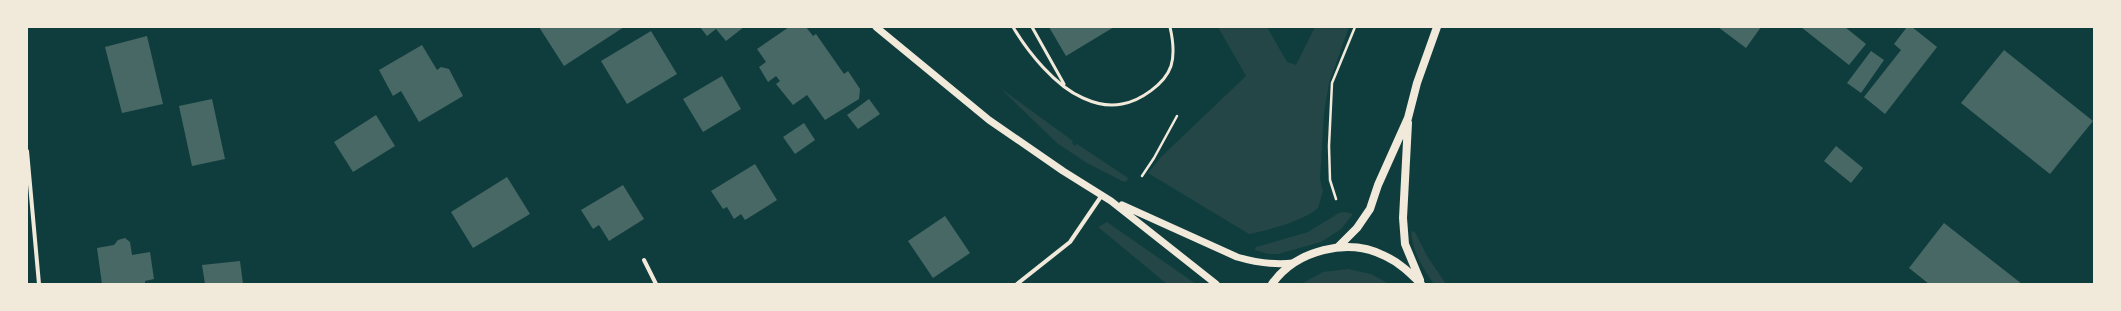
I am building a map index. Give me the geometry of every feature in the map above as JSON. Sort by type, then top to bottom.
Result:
[{"type":"main road","points":[[1338,247],[1358,228],[1370,209],[1378,185],[1408,118],[1417,83],[1436,27]]},
{"type":"main road","points":[[1408,118],[1403,218],[1405,244],[1421,284]]},
{"type":"main road","points":[[1272,284],[1293,263],[1315,252],[1338,247],[1361,248],[1384,255],[1405,267],[1421,284]]},
{"type":"street","points":[[876,27],[990,120],[1026,147],[1102,195],[1237,256],[1256,263],[1273,265],[1293,263]]},
{"type":"street","points":[[27,151],[39,284]]},
{"type":"street","points":[[1017,284],[1070,242],[1102,195]]},
{"type":"street","points":[[1111,200],[1216,284]]},
{"type":"street","points":[[644,260],[656,284]]},
{"type":"lane","points":[[1013,27],[1027,49],[1042,66],[1082,98],[1102,104],[1122,104],[1144,95],[1161,82],[1171,66],[1174,45],[1170,27]]},
{"type":"lane","points":[[1032,27],[1066,86]]},
{"type":"path","points":[[1336,199],[1330,180],[1329,146],[1332,82],[1355,27]]},
{"type":"path","points":[[1142,176],[1154,158],[1177,116]]},
{"type":"shaded area","points":[[1218,27],[1267,27],[1287,62],[1296,65],[1315,27],[1349,27],[1329,83],[1324,113],[1320,179],[1323,191],[1318,208],[1312,213],[1295,221],[1249,234],[1148,173],[1161,157],[1246,76]]},
{"type":"shaded area","points":[[1000,88],[1073,141],[1072,143],[1075,146],[1077,144],[1128,178],[1127,181],[1124,182],[1087,163],[1057,143]]},
{"type":"shaded area","points":[[1344,212],[1353,214],[1341,229],[1321,242],[1278,254],[1268,254],[1255,250],[1256,247],[1308,232],[1339,213]]},
{"type":"shaded area","points":[[1107,222],[1196,284],[1167,284],[1098,227]]},
{"type":"shaded area","points":[[1411,231],[1415,232],[1427,256],[1446,284],[1434,284],[1422,266],[1416,253]]},
{"type":"shaded area","points":[[1348,269],[1371,274],[1389,284],[1301,284],[1323,272]]},
{"type":"building","points":[[539,27],[624,27],[564,66]]},
{"type":"building","points":[[700,27],[744,27],[726,41],[716,29],[707,36]]},
{"type":"building","points":[[789,27],[806,27],[813,36],[816,34],[844,74],[848,71],[860,89],[859,99],[825,120],[807,95],[793,105],[776,84],[780,81],[776,76],[768,82],[759,67],[766,62],[757,49]]},
{"type":"building","points":[[1049,27],[1114,27],[1066,56]]},
{"type":"building","points":[[1718,27],[1761,27],[1746,48]]},
{"type":"building","points":[[1801,27],[1845,27],[1866,44],[1849,65]]},
{"type":"building","points":[[1907,27],[1912,27],[1937,47],[1885,114],[1864,97],[1901,50],[1894,44]]},
{"type":"building","points":[[651,31],[677,74],[627,104],[601,61]]},
{"type":"building","points":[[147,36],[163,104],[122,113],[105,47]]},
{"type":"building","points":[[422,45],[437,70],[441,67],[449,69],[463,96],[419,122],[401,91],[393,96],[379,70]]},
{"type":"building","points":[[2004,50],[2093,121],[2050,174],[1961,103]]},
{"type":"building","points":[[1871,51],[1884,60],[1861,93],[1847,83]]},
{"type":"building","points":[[722,76],[741,109],[703,132],[683,99]]},
{"type":"building","points":[[212,99],[225,159],[192,166],[179,106]]},
{"type":"building","points":[[869,99],[880,114],[858,129],[847,115]]},
{"type":"building","points":[[376,115],[395,146],[353,172],[334,142]]},
{"type":"building","points":[[804,123],[815,140],[795,154],[783,137]]},
{"type":"building","points":[[1836,146],[1863,168],[1851,183],[1824,161]]},
{"type":"building","points":[[755,164],[777,200],[745,220],[741,214],[734,219],[727,207],[723,209],[711,191]]},
{"type":"building","points":[[507,177],[530,214],[473,248],[451,212]]},
{"type":"building","points":[[623,185],[644,219],[609,241],[599,225],[593,229],[581,210]]},
{"type":"building","points":[[945,216],[970,253],[933,278],[908,241]]},
{"type":"building","points":[[1944,223],[2022,284],[1929,284],[1909,268]]},
{"type":"building","points":[[125,238],[130,242],[132,255],[150,252],[154,279],[145,281],[145,284],[102,284],[97,248],[114,245],[118,240]]},
{"type":"building","points":[[240,261],[243,284],[205,284],[202,265]]}]
